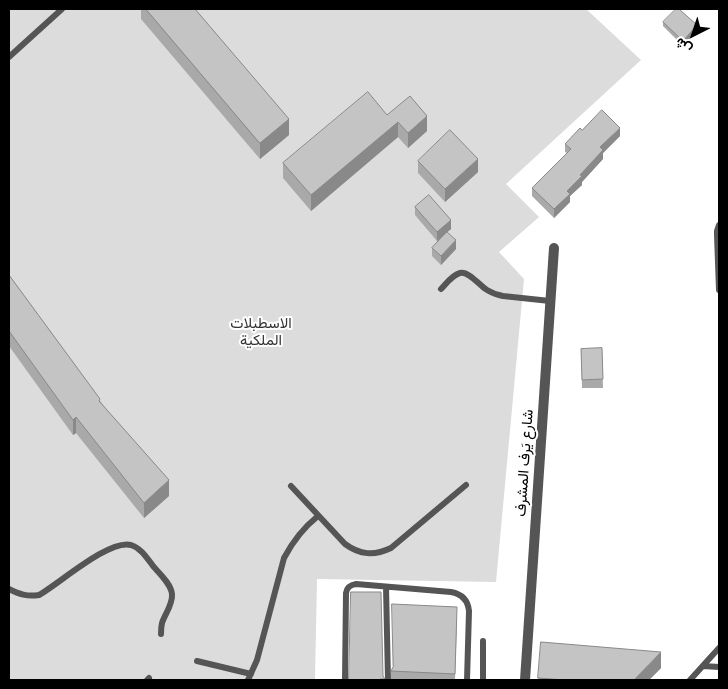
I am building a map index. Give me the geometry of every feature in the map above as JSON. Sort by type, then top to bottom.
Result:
[{"type":"street","name":"شارع يَرف المشرف","points":[[525,680],[554,248]]},
{"type":"lane","points":[[9,57],[62,9]]},
{"type":"lane","points":[[719,225],[717,231],[719,290]]},
{"type":"lane","points":[[441,289],[456,274],[464,273],[482,287],[496,294],[550,301]]},
{"type":"lane","points":[[291,486],[345,544],[359,552],[376,554],[391,548],[466,485]]},
{"type":"lane","points":[[197,660],[250,677],[257,660],[284,558],[298,534],[318,516]]},
{"type":"lane","points":[[9,589],[24,596],[39,595],[84,563],[114,547],[127,544],[144,553],[172,592],[161,634]]},
{"type":"lane","points":[[345,680],[346,593],[350,586],[356,584],[460,594],[467,602],[469,612],[467,680]]},
{"type":"lane","points":[[386,587],[388,680]]},
{"type":"lane","points":[[483,641],[483,680]]},
{"type":"lane","points":[[690,680],[719,648]]},
{"type":"lane","points":[[703,666],[719,667]]},
{"type":"green space","name":"الاسطبلات الملكية","points":[[9,9],[586,9],[641,60],[506,184],[539,217],[499,252],[524,279],[496,582],[317,579],[315,680],[9,680]]},
{"type":"building","points":[[146,9],[195,9],[289,119],[260,143]]},
{"type":"building","points":[[676,9],[679,9],[697,25],[683,41],[663,22]]},
{"type":"building","points":[[368,92],[387,115],[410,96],[427,116],[408,133],[398,122],[311,195],[283,163]]},
{"type":"building","points":[[602,110],[620,128],[600,147],[603,150],[567,191],[570,194],[554,209],[532,188],[571,149],[565,144],[580,128],[582,130]]},
{"type":"building","points":[[450,130],[478,159],[445,189],[418,161]]},
{"type":"building","points":[[429,195],[451,220],[437,232],[415,207]]},
{"type":"building","points":[[447,232],[456,240],[441,256],[432,248]]},
{"type":"building","points":[[9,275],[100,399],[99,401],[169,480],[144,503],[76,417],[73,420],[9,331]]},
{"type":"building","points":[[602,348],[603,379],[582,380],[581,349]]},
{"type":"building","points":[[351,592],[381,592],[383,676],[385,679],[349,680]]},
{"type":"building","points":[[392,604],[457,607],[455,674],[391,671],[393,667]]},
{"type":"building","points":[[541,642],[661,652],[634,680],[538,678]]}]
